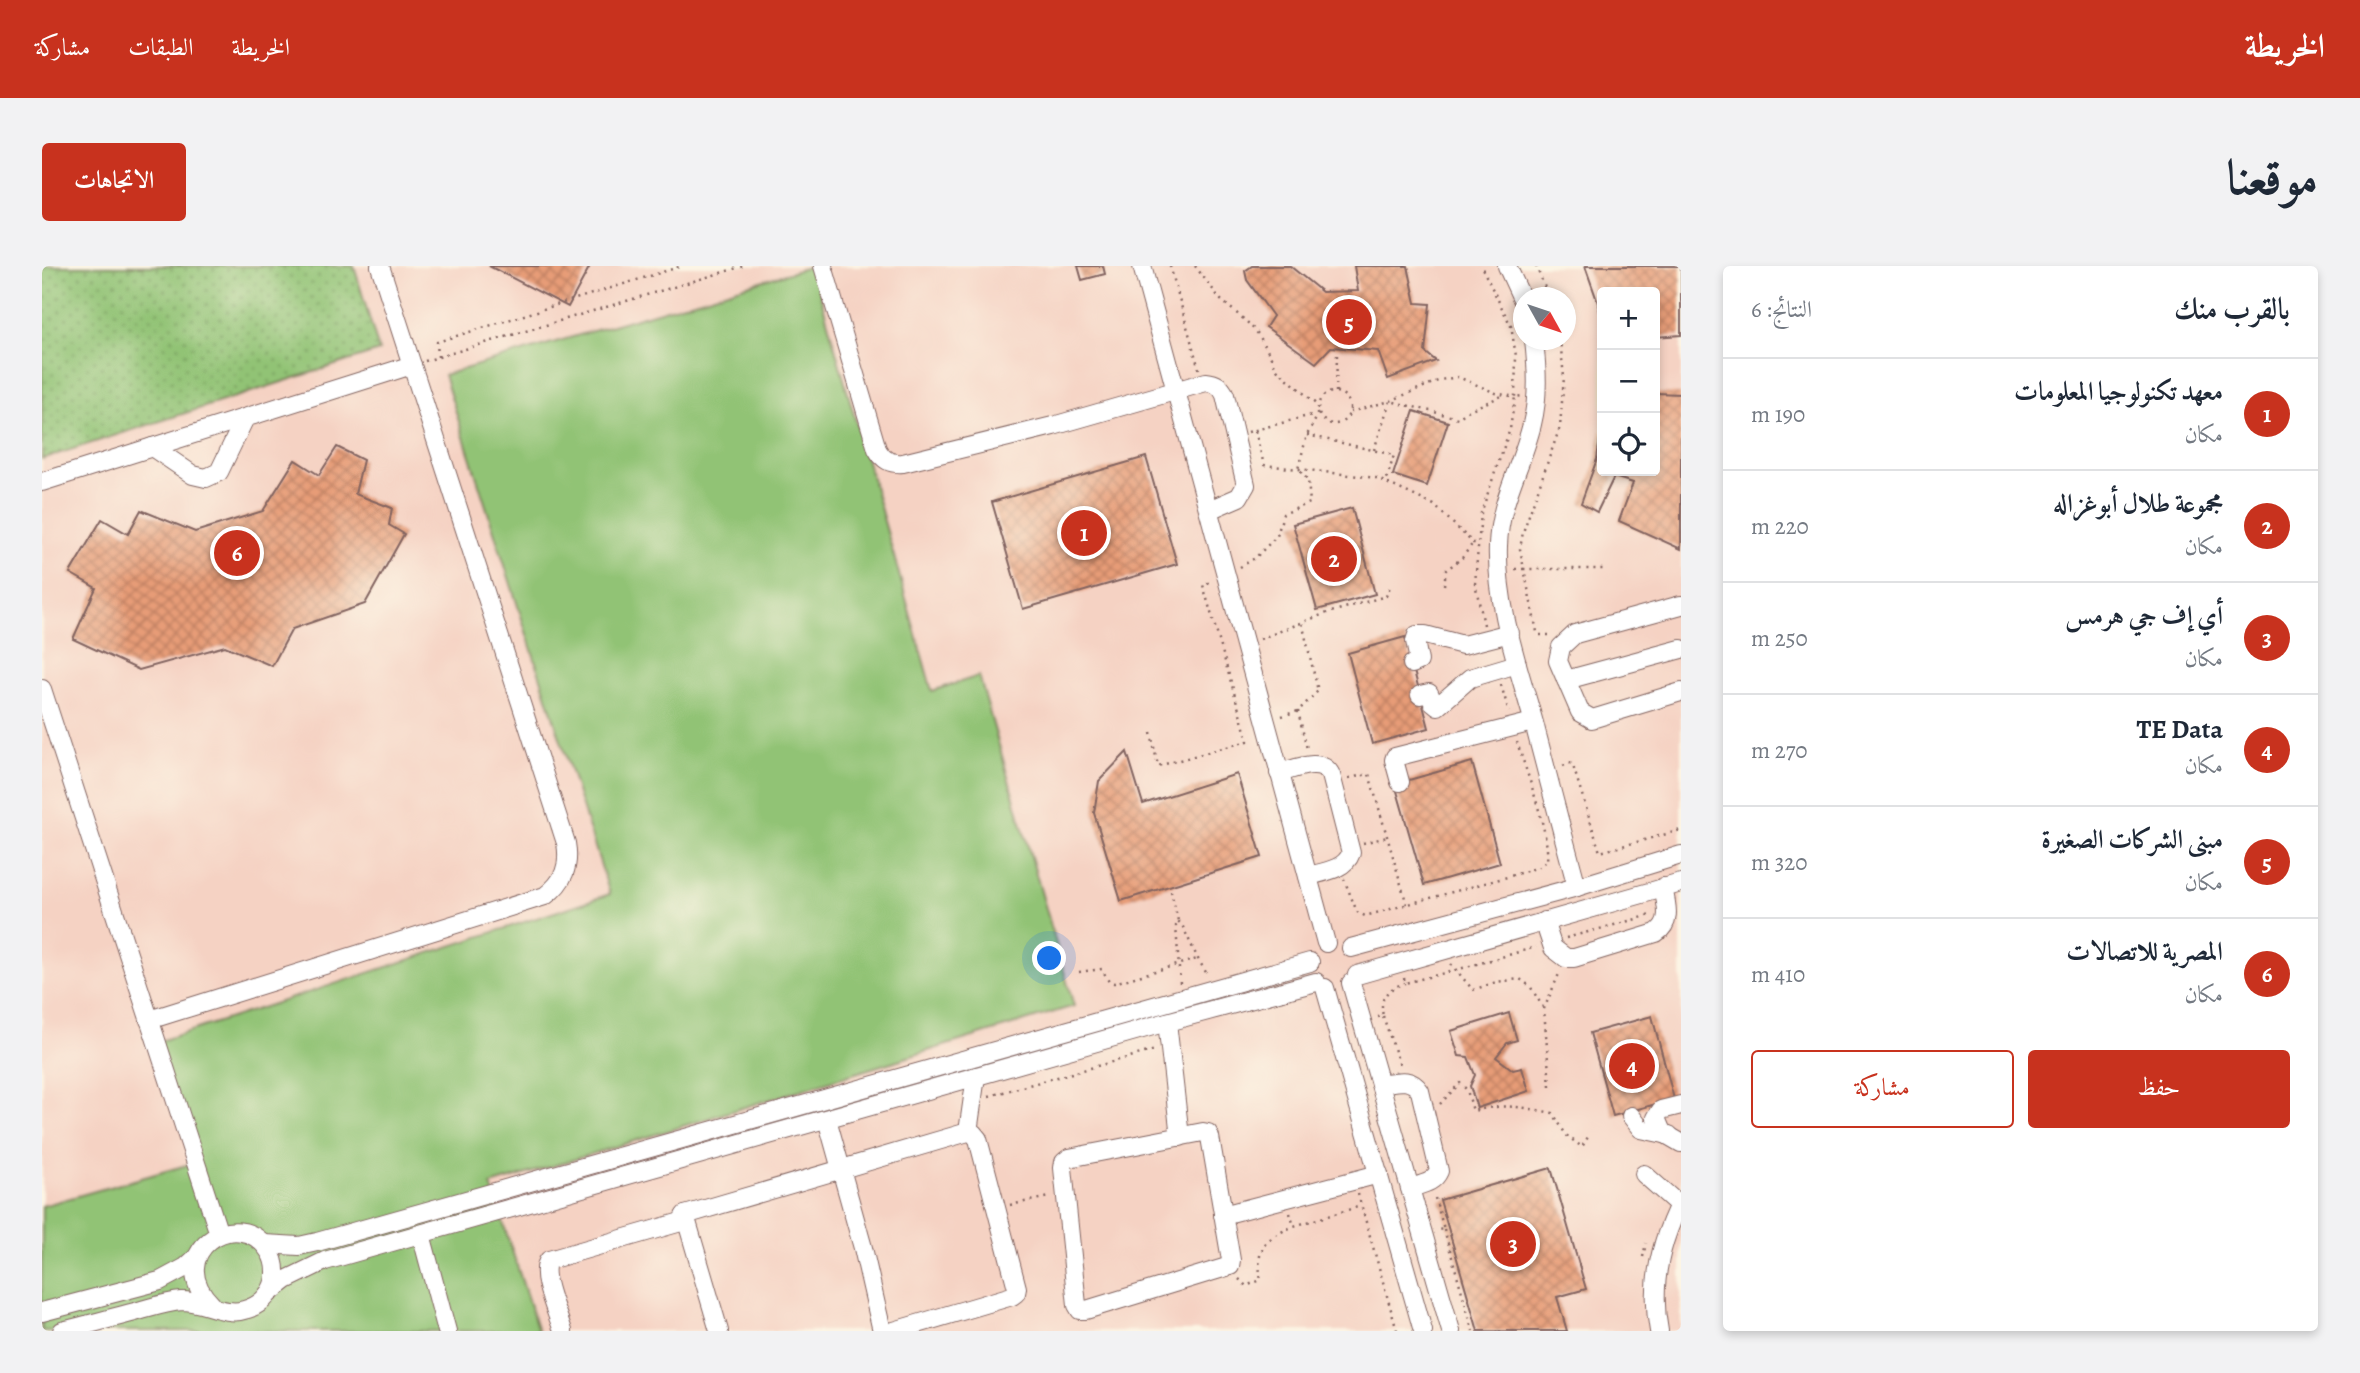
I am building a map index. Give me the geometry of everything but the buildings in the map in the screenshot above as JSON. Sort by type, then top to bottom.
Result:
[{"type":"street","points":[[149,1020],[545,896],[555,888],[567,867],[566,843],[380,266]]},
{"type":"street","points":[[823,266],[877,449],[887,461],[903,463],[1053,426],[1203,382],[1214,383],[1221,388],[1235,433],[1246,485],[1239,497],[1209,510]]},
{"type":"street","points":[[1142,266],[1326,943]]},
{"type":"street","points":[[1507,266],[1517,287]]},
{"type":"street","points":[[1535,350],[1538,381],[1532,424],[1501,517],[1498,582],[1517,664],[1577,887]]},
{"type":"street","points":[[42,482],[412,365]]},
{"type":"street","points":[[152,447],[193,475],[206,478],[219,472],[246,418]]},
{"type":"street","points":[[1681,605],[1575,634],[1561,647],[1558,661],[1580,712],[1592,719],[1681,692]]},
{"type":"street","points":[[1412,664],[1419,661],[1415,641],[1417,635],[1463,645],[1510,634]]},
{"type":"street","points":[[1566,680],[1681,649]]},
{"type":"street","points":[[1420,695],[1429,693],[1438,706],[1470,678],[1517,664]]},
{"type":"street","points":[[42,689],[219,1234]]},
{"type":"street","points":[[1400,782],[1395,757],[1534,722]]},
{"type":"street","points":[[1279,773],[1321,765],[1329,770],[1333,781],[1350,846],[1349,859],[1340,866],[1308,876]]},
{"type":"street","points":[[1351,948],[1577,887],[1681,855]]},
{"type":"street","points":[[62,1331],[166,1304],[189,1302],[212,1305],[227,1311],[242,1311],[257,1305],[286,1280],[325,1261],[1167,1022],[1320,985],[1339,990],[1354,979],[1400,962],[1681,883]]},
{"type":"street","points":[[1545,921],[1553,948],[1566,958],[1574,958],[1663,929],[1668,914],[1663,887]]},
{"type":"street","points":[[1423,1331],[1379,1174],[1320,985],[1310,969],[1315,950],[1326,943],[1339,942],[1351,948],[1358,960],[1354,979],[1362,1019],[1451,1331]]},
{"type":"street","points":[[264,1244],[299,1246],[317,1242],[1310,962]]},
{"type":"street","points":[[1167,1022],[1180,1137]]},
{"type":"street","points":[[968,1132],[976,1076]]},
{"type":"street","points":[[1380,1084],[1405,1080],[1420,1091],[1439,1171],[1436,1178],[1430,1182],[1410,1188]]},
{"type":"street","points":[[1681,1105],[1658,1112],[1656,1121],[1681,1143]]},
{"type":"street","points":[[1631,1116],[1641,1129],[1673,1134]]},
{"type":"street","points":[[827,1119],[863,1248],[882,1331]]},
{"type":"street","points":[[563,1331],[544,1274],[546,1263],[557,1257],[681,1222],[685,1215],[968,1132],[973,1133],[978,1139],[1017,1288],[1015,1295],[894,1331]]},
{"type":"street","points":[[1203,1132],[1209,1135],[1231,1260],[1228,1268],[1080,1310],[1077,1305],[1066,1194],[1063,1168],[1066,1160],[1203,1132]]},
{"type":"street","points":[[1223,1215],[1379,1174]]},
{"type":"street","points":[[1644,1174],[1680,1203],[1661,1247],[1655,1306],[1659,1331]]},
{"type":"street","points":[[685,1215],[719,1331]]},
{"type":"street","points":[[212,1305],[202,1296],[196,1284],[194,1270],[197,1257],[202,1248],[219,1234],[231,1231],[254,1236],[272,1255],[274,1282],[268,1294]]},
{"type":"street","points":[[421,1234],[447,1331]]},
{"type":"street","points":[[42,1312],[160,1281],[186,1267],[197,1257]]},
{"type":"path","points":[[438,357],[437,342],[682,266]]},
{"type":"path","points":[[412,365],[744,266]]},
{"type":"path","points":[[1170,266],[1203,382]]},
{"type":"path","points":[[1195,266],[1221,300],[1259,335],[1277,369],[1319,407]]},
{"type":"path","points":[[1319,413],[1326,422],[1332,424],[1343,421],[1350,412],[1390,401],[1440,380],[1458,377],[1515,397],[1516,356],[1511,326],[1481,266]]},
{"type":"path","points":[[1536,266],[1545,287]]},
{"type":"path","points":[[1561,350],[1564,377],[1560,427],[1523,532],[1520,549],[1537,632],[1545,636],[1575,634]]},
{"type":"path","points":[[1336,392],[1337,355]]},
{"type":"path","points":[[1298,468],[1307,435],[1319,413],[1324,396],[1336,392]]},
{"type":"path","points":[[1336,392],[1347,399],[1350,412]]},
{"type":"path","points":[[1390,401],[1458,418],[1469,410],[1504,395]]},
{"type":"path","points":[[1374,450],[1390,401]]},
{"type":"path","points":[[1235,433],[1319,413]]},
{"type":"path","points":[[1255,430],[1264,465],[1376,478],[1434,505],[1473,543],[1498,544]]},
{"type":"path","points":[[1307,435],[1394,455],[1386,482]]},
{"type":"path","points":[[1298,468],[1308,480],[1310,503]]},
{"type":"path","points":[[1444,585],[1446,570],[1462,558],[1473,543]]},
{"type":"path","points":[[1498,571],[1606,569]]},
{"type":"path","points":[[1475,583],[1487,639]]},
{"type":"path","points":[[1244,646],[1302,622],[1387,596],[1390,587]]},
{"type":"path","points":[[1264,721],[1298,711],[1318,691],[1302,622]]},
{"type":"path","points":[[1340,866],[1357,912],[1365,916],[1507,877],[1539,867],[1547,861],[1548,852],[1536,804],[1497,669]]},
{"type":"path","points":[[1151,733],[1158,766],[1248,741]]},
{"type":"path","points":[[1546,771],[1570,764],[1573,766],[1600,852],[1681,831]]},
{"type":"path","points":[[1333,781],[1369,774],[1407,905]]},
{"type":"path","points":[[1350,846],[1387,837]]},
{"type":"path","points":[[1171,891],[1178,921],[1216,989]]},
{"type":"path","points":[[1178,921],[1176,926],[1181,998]]},
{"type":"path","points":[[1544,1009],[1566,958]]},
{"type":"path","points":[[1079,972],[1102,969],[1109,982],[1114,983],[1198,959]]},
{"type":"path","points":[[1400,962],[1405,983]]},
{"type":"path","points":[[1362,1019],[1383,1016],[1383,995],[1391,987],[1456,970],[1473,990],[1496,982],[1520,979],[1530,986],[1544,1009],[1550,1086]]},
{"type":"path","points":[[973,1101],[1170,1045]]},
{"type":"path","points":[[1427,1118],[1460,1083],[1467,1090],[1473,1111],[1494,1105],[1553,1113],[1566,1135],[1582,1147],[1588,1137]]},
{"type":"path","points":[[1354,1181],[1397,1331]]},
{"type":"path","points":[[996,1208],[1066,1194]]},
{"type":"path","points":[[1285,1199],[1294,1226]]},
{"type":"path","points":[[1228,1268],[1246,1286],[1261,1280],[1259,1267],[1262,1249],[1271,1237],[1294,1226],[1361,1206]]},
{"type":"path","points":[[1444,1229],[1473,1331]]},
{"type":"shaded area","points":[[42,266],[1681,266],[1681,1331],[42,1331]]},
{"type":"green space","points":[[42,266],[354,266],[379,351],[42,459]]},
{"type":"green space","points":[[812,266],[932,691],[979,676],[1074,1006],[491,1185],[538,1331],[42,1331],[42,1206],[194,1163],[157,1042],[610,894],[444,375]]},
{"type":"place","name":"مبنى الشركات الصغيرة","points":[[1349,322]]},
{"type":"place","name":"معهد تكنولوجيا المعلومات","points":[[1084,533]]},
{"type":"place","name":"المصرية للاتصالات","points":[[237,553]]},
{"type":"place","name":"مجموعة طلال أبوغزاله","points":[[1334,559]]},
{"type":"place","name":"TE Data","points":[[1632,1066]]},
{"type":"place","name":"أي إف جي هرمس","points":[[1513,1244]]}]
